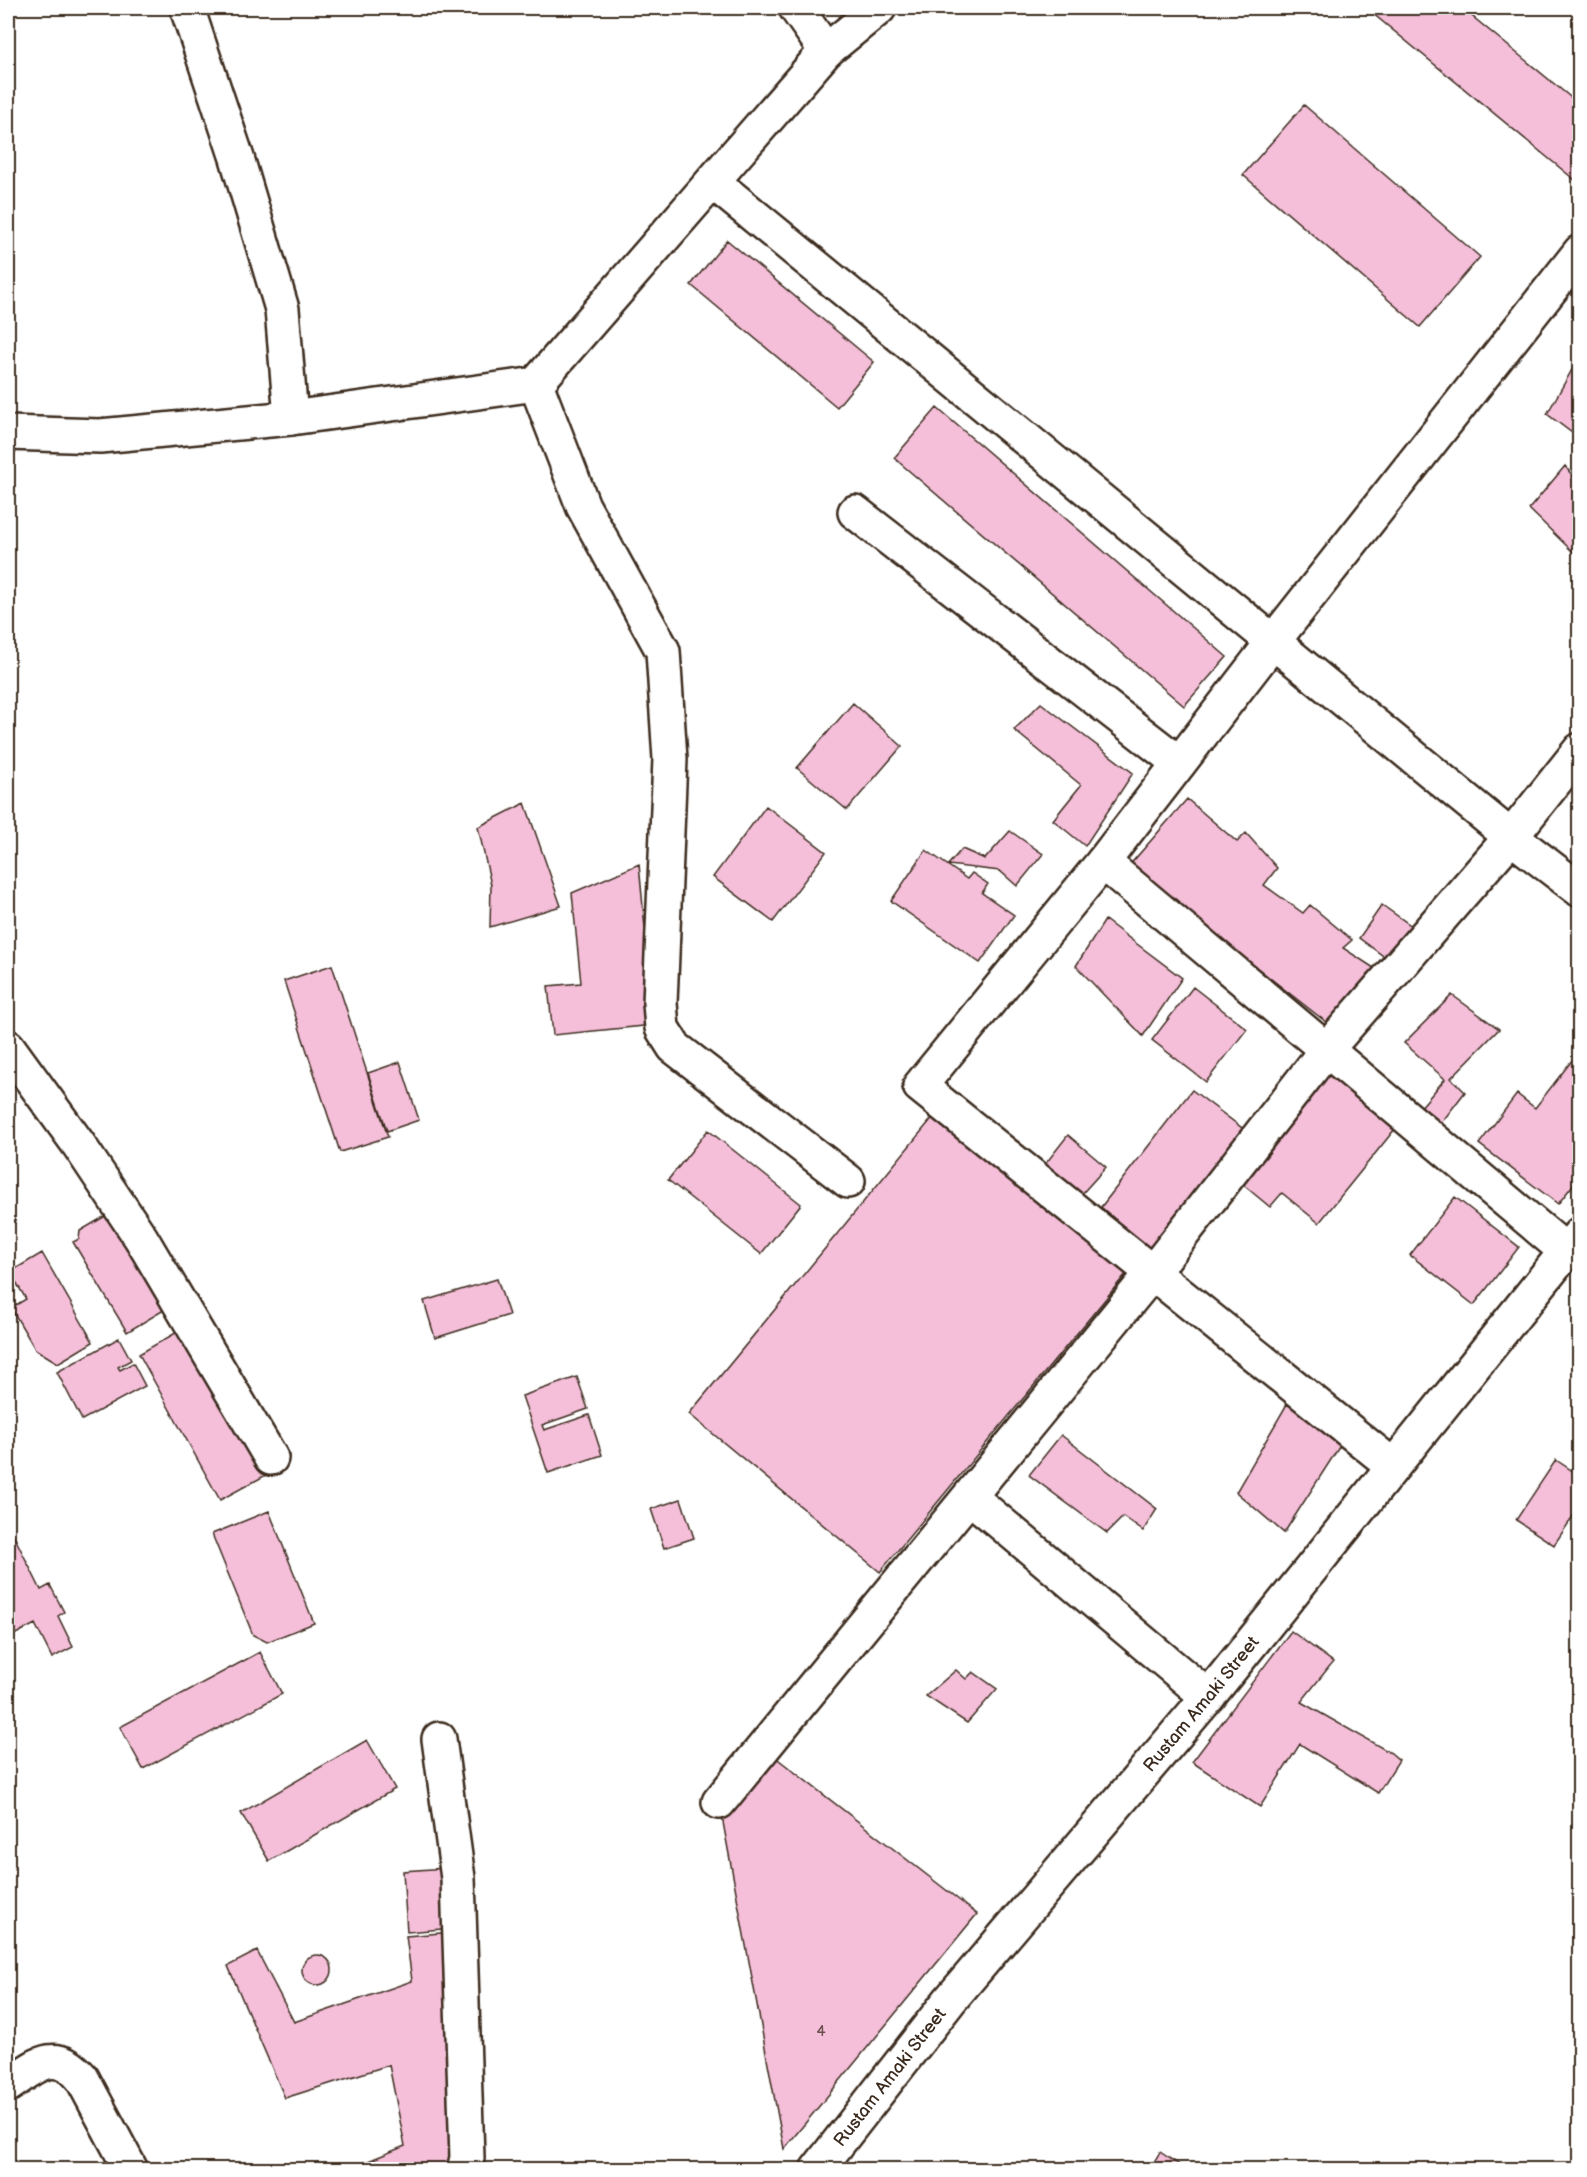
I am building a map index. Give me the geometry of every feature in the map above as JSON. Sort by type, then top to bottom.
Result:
[{"type":"street","points":[[187,8],[237,158],[282,309],[291,418]]},
{"type":"street","points":[[796,8],[826,51]]},
{"type":"street","points":[[8,433],[100,436],[291,418],[536,384],[826,51],[879,8]]},
{"type":"street","points":[[712,182],[1272,643],[1510,837],[1580,890]]},
{"type":"street","points":[[1392,1465],[920,1086],[1103,862],[1580,252]]},
{"type":"street","points":[[536,384],[583,506],[663,651],[670,759],[660,1003],[662,1028],[674,1047],[848,1181]]},
{"type":"street","points":[[855,512],[1179,763]]},
{"type":"street","points":[[719,1803],[1153,1272],[1327,1049],[1510,837],[1580,750]]},
{"type":"street","points":[[1103,862],[1327,1049],[1573,1243]]},
{"type":"street","points":[[8,1047],[79,1145],[141,1238],[271,1458]]},
{"type":"street","name":"Rustam Amaki Street","points":[[817,2169],[950,2000],[1208,1697],[1392,1465],[1573,1243]]},
{"type":"street","points":[[970,1497],[1208,1697]]},
{"type":"street","points":[[439,1739],[458,1878],[467,2158],[464,2169]]},
{"type":"street","points":[[8,2085],[43,2062],[56,2060],[73,2067],[82,2078],[132,2169]]},
{"type":"building","points":[[1366,8],[1462,8],[1580,105],[1580,177],[1576,181]]},
{"type":"building","points":[[1304,105],[1480,257],[1420,327],[1243,175]]},
{"type":"building","points":[[727,240],[874,362],[837,407],[691,285]]},
{"type":"building","points":[[1577,361],[1580,362],[1580,439],[1547,414]]},
{"type":"building","points":[[937,408],[1227,657],[1184,706],[894,458]]},
{"type":"building","points":[[1565,466],[1578,483],[1580,480],[1580,546],[1574,553],[1529,509]]},
{"type":"building","points":[[853,703],[902,746],[847,810],[797,768]]},
{"type":"building","points":[[1041,703],[1133,773],[1085,846],[1053,820],[1081,785],[1014,730]]},
{"type":"building","points":[[1187,799],[1237,842],[1246,833],[1277,868],[1264,885],[1303,913],[1310,905],[1352,940],[1343,948],[1377,970],[1330,1025],[1128,867]]},
{"type":"building","points":[[525,803],[561,906],[490,927],[491,885],[478,827]]},
{"type":"building","points":[[766,806],[826,852],[773,922],[713,877]]},
{"type":"building","points":[[1010,831],[1043,854],[1017,886],[1000,871],[948,865],[962,849],[985,859]]},
{"type":"building","points":[[926,850],[967,879],[972,873],[988,884],[982,893],[1014,915],[980,963],[891,901]]},
{"type":"building","points":[[639,864],[654,1025],[553,1035],[548,986],[581,983],[572,893]]},
{"type":"building","points":[[1382,905],[1413,927],[1386,958],[1359,938]]},
{"type":"building","points":[[1105,920],[1182,978],[1143,1036],[1076,966]]},
{"type":"building","points":[[332,965],[388,1137],[340,1152],[284,981]]},
{"type":"building","points":[[1193,987],[1247,1029],[1206,1082],[1152,1040]]},
{"type":"building","points":[[1452,995],[1499,1029],[1451,1078],[1465,1092],[1439,1126],[1420,1108],[1445,1079],[1404,1043]]},
{"type":"building","points":[[1580,1050],[1580,1176],[1558,1204],[1479,1144],[1517,1094],[1535,1108]]},
{"type":"building","points":[[400,1062],[419,1120],[387,1131],[368,1073]]},
{"type":"building","points":[[1332,1069],[1399,1124],[1319,1223],[1282,1193],[1270,1207],[1241,1183]]},
{"type":"building","points":[[1192,1090],[1246,1131],[1152,1252],[1101,1207]]},
{"type":"building","points":[[934,1116],[1126,1274],[880,1572],[689,1414]]},
{"type":"building","points":[[708,1130],[801,1204],[761,1254],[668,1180]]},
{"type":"building","points":[[1068,1135],[1106,1167],[1078,1198],[1039,1172]]},
{"type":"building","points":[[1455,1197],[1519,1247],[1474,1305],[1410,1255]]},
{"type":"building","points":[[117,1209],[174,1304],[127,1332],[73,1242],[79,1239],[80,1231]]},
{"type":"building","points":[[42,1253],[93,1342],[58,1363],[35,1349],[11,1308],[26,1299],[10,1272]]},
{"type":"building","points":[[497,1279],[509,1315],[435,1338],[424,1301]]},
{"type":"building","points":[[186,1327],[268,1474],[220,1500],[139,1354]]},
{"type":"building","points":[[119,1338],[131,1360],[118,1367],[120,1370],[133,1363],[145,1386],[82,1420],[57,1372]]},
{"type":"building","points":[[577,1377],[588,1409],[542,1425],[544,1430],[589,1415],[602,1455],[548,1473],[522,1396]]},
{"type":"building","points":[[1287,1404],[1343,1441],[1284,1533],[1236,1492]]},
{"type":"building","points":[[1061,1435],[1157,1509],[1143,1531],[1123,1517],[1107,1533],[1029,1475]]},
{"type":"building","points":[[1556,1460],[1580,1476],[1580,1506],[1554,1545],[1516,1520]]},
{"type":"building","points":[[681,1499],[694,1538],[664,1548],[651,1509]]},
{"type":"building","points":[[269,1511],[314,1623],[267,1642],[253,1635],[212,1534]]},
{"type":"building","points":[[8,1524],[41,1590],[50,1585],[64,1612],[58,1616],[73,1647],[52,1658],[35,1624],[8,1638],[8,1601],[10,1600],[8,1596]]},
{"type":"building","points":[[1291,1631],[1333,1662],[1301,1702],[1391,1753],[1399,1760],[1378,1793],[1300,1744],[1260,1807],[1192,1762]]},
{"type":"building","points":[[260,1652],[282,1694],[143,1769],[120,1727]]},
{"type":"building","points":[[956,1670],[966,1679],[973,1672],[997,1689],[967,1723],[926,1696]]},
{"type":"building","points":[[367,1740],[395,1789],[269,1861],[241,1813]]},
{"type":"building","points":[[770,1753],[977,1914],[784,2149],[722,1817]]},
{"type":"building","points":[[460,1867],[465,1927],[407,1932],[403,1871]]},
{"type":"building","points":[[464,1931],[465,1993],[445,2001],[461,2170],[346,2170],[405,2146],[389,2065],[285,2098],[228,1966],[257,1951],[294,2022],[412,1981],[406,1936]]},
{"type":"building","points":[[317,1955],[328,1959],[332,1970],[328,1981],[317,1985],[306,1981],[302,1970],[306,1959]]},
{"type":"building","points":[[1160,2152],[1187,2170],[1149,2170]]}]
